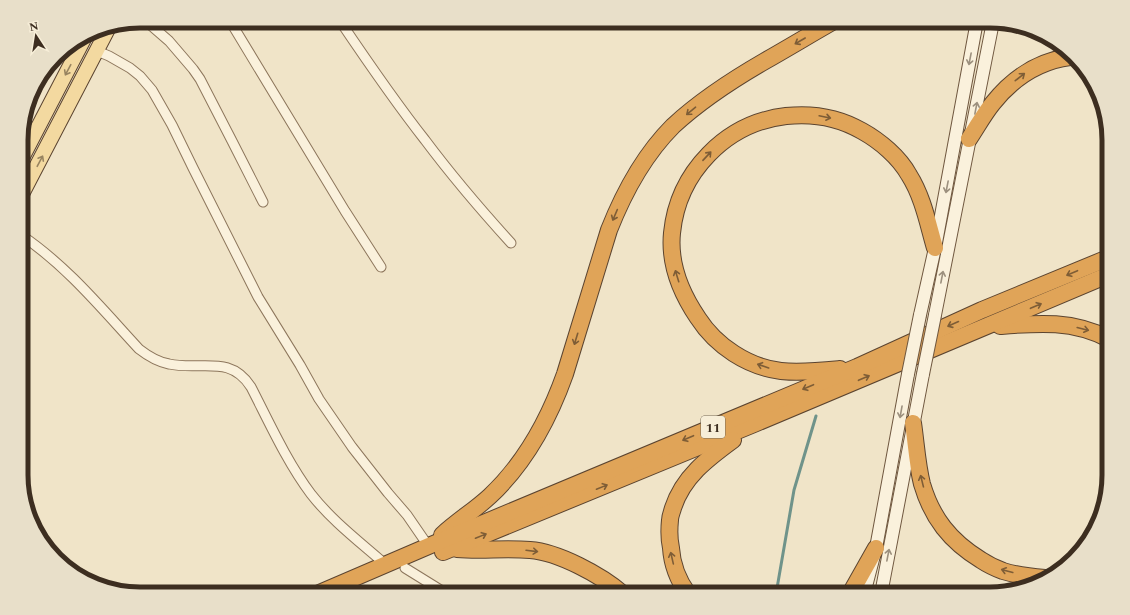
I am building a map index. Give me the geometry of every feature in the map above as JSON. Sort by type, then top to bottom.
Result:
[{"type":"highway","points":[[430,546],[498,488],[516,467],[546,420],[565,374],[604,245],[615,214],[630,185],[649,155],[672,127],[707,97],[732,80],[822,28]]},
{"type":"highway","points":[[970,139],[993,103],[1006,88],[1031,69],[1050,61],[1066,58]]},
{"type":"highway","points":[[857,367],[815,372],[781,371],[766,368],[732,352],[720,343],[705,328],[692,310],[684,295],[675,270],[672,245],[672,233],[677,208],[687,184],[694,172],[719,144],[729,136],[752,124],[776,117],[801,115],[816,115],[842,121],[855,126],[877,140],[888,149],[909,174],[922,202],[935,248]]},
{"type":"highway","name":"11","points":[[334,587],[857,367],[982,310],[1102,260]]},
{"type":"highway","name":"11","points":[[359,587],[754,424],[1102,278]]},
{"type":"highway","points":[[988,326],[1040,323],[1063,324],[1089,330],[1102,336]]},
{"type":"highway","points":[[913,423],[919,469],[926,495],[937,519],[949,536],[963,548],[987,563],[1002,570],[1036,577]]},
{"type":"highway","points":[[684,587],[675,568],[669,536],[670,519],[675,502],[682,487],[693,472],[708,457],[754,424]]},
{"type":"highway","points":[[854,587],[876,548]]},
{"type":"highway","points":[[451,549],[519,549],[543,552],[577,565],[613,587]]},
{"type":"main road","points":[[866,587],[876,548],[908,374],[935,248],[976,28]]},
{"type":"main road","points":[[881,587],[992,28]]},
{"type":"main road","points":[[28,183],[106,34]]},
{"type":"main road","points":[[28,147],[81,45]]},
{"type":"street","points":[[154,28],[169,41],[193,69],[225,127],[263,202]]},
{"type":"street","points":[[234,28],[345,211],[381,267]]},
{"type":"street","points":[[345,28],[425,141],[511,244]]},
{"type":"street","points":[[97,51],[130,68],[140,76],[152,90],[172,125],[255,291],[319,399],[352,447],[430,546]]},
{"type":"street","points":[[28,240],[59,264],[139,348],[149,356],[161,362],[170,364],[184,366],[220,365],[239,372],[251,387],[295,470],[310,493],[336,521],[386,565]]},
{"type":"street","points":[[405,568],[436,587]]},
{"type":"waterway","points":[[777,587],[794,490],[816,416]]}]
